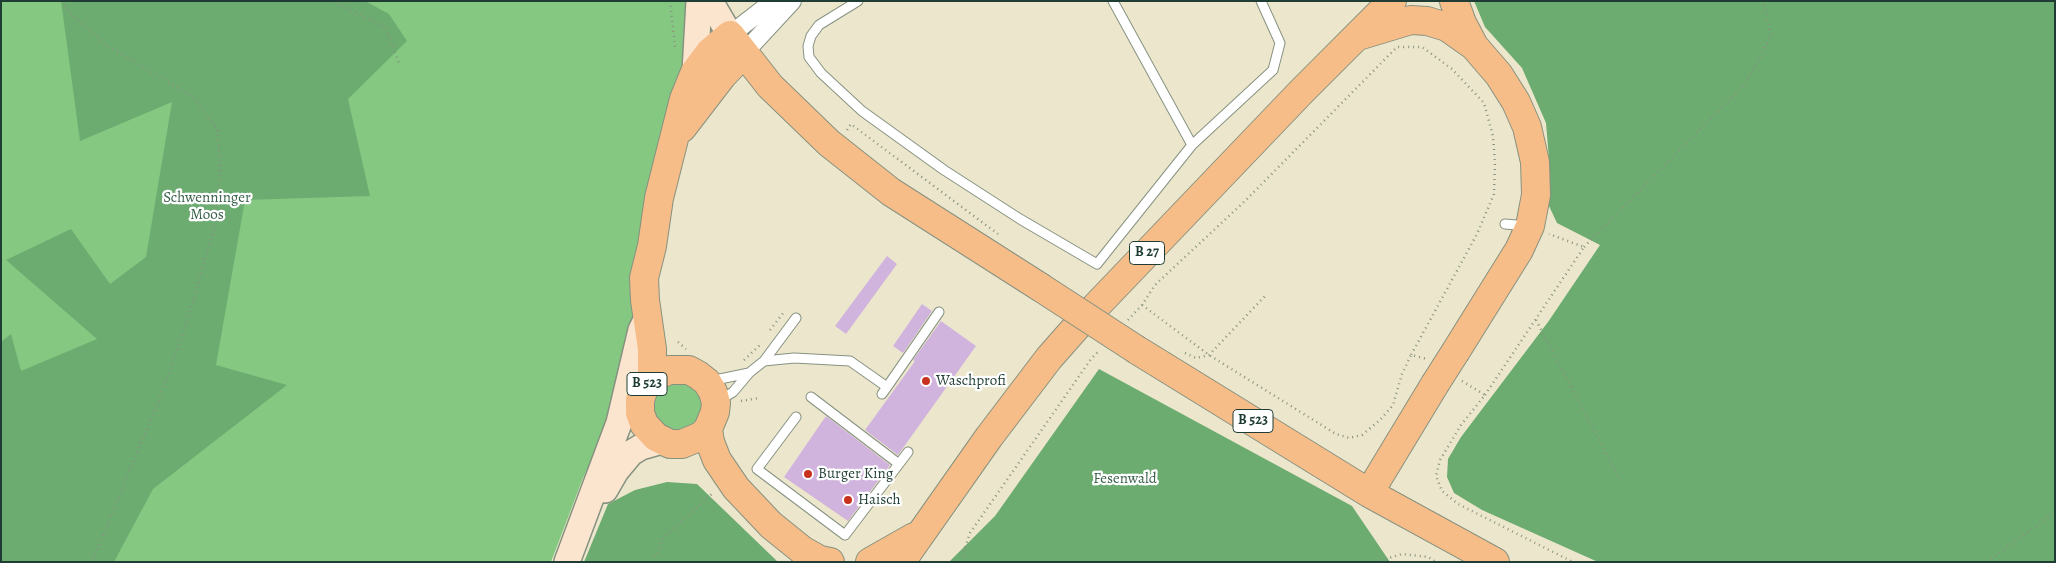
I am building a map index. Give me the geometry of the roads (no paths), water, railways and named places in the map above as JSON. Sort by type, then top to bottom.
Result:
[{"type":"main road","name":"B 27","points":[[901,562],[989,437],[1050,358],[1079,324],[1354,38],[1392,1]]},
{"type":"main road","points":[[1369,493],[1519,250],[1517,225],[1536,195],[1535,162],[1527,127],[1516,102],[1499,75],[1474,46],[1462,23],[1454,1]]},
{"type":"main road","points":[[1354,38],[1411,20],[1427,21],[1447,27],[1474,46]]},
{"type":"main road","points":[[652,378],[652,349],[644,278],[652,246],[659,198],[684,99],[695,72],[710,52],[737,44]]},
{"type":"main road","points":[[675,137],[722,76],[737,44]]},
{"type":"main road","name":"B 523","points":[[737,44],[770,86],[829,143],[891,192],[1137,350],[1369,493],[1495,562]]},
{"type":"main road","points":[[652,246],[659,306],[668,345],[683,355]]},
{"type":"main road","name":"B 523","points":[[672,442],[650,433],[640,413],[642,394],[652,378],[669,370],[683,355],[698,375],[721,396]]},
{"type":"main road","points":[[672,442],[696,439],[708,429],[721,396]]},
{"type":"main road","points":[[708,429],[717,460],[736,488],[771,526],[802,550],[820,560],[830,562]]},
{"type":"main road","points":[[672,442],[698,456],[721,486],[753,521],[799,562]]},
{"type":"main road","points":[[870,562],[920,534]]},
{"type":"street","points":[[695,72],[699,1]]},
{"type":"street","points":[[710,1],[737,44]]},
{"type":"street","points":[[737,44],[774,1]]},
{"type":"street","points":[[737,44],[792,1]]},
{"type":"street","points":[[570,553],[618,423],[641,330],[647,318]]},
{"type":"street","points":[[606,459],[640,413]]},
{"type":"street","points":[[570,553],[622,463],[631,453],[641,447],[672,442]]},
{"type":"lane","points":[[858,1],[819,25],[811,36],[808,46],[809,57],[821,73],[862,111],[944,170],[1020,219],[1097,264],[1192,145],[1273,70],[1280,43],[1260,1]]},
{"type":"lane","points":[[1113,1],[1192,145]]},
{"type":"lane","points":[[764,362],[794,358],[850,361],[885,390],[939,312]]},
{"type":"lane","points":[[721,396],[764,362],[796,318]]},
{"type":"lane","points":[[721,396],[733,392],[749,373]]},
{"type":"lane","points":[[811,398],[899,464]]},
{"type":"lane","points":[[796,417],[757,469],[845,535],[908,452]]},
{"type":"place","name":"Waschprofi","points":[[926,381]]},
{"type":"place","name":"Burger King","points":[[808,474]]},
{"type":"place","name":"Haisch","points":[[848,500]]},
{"type":"park label","name":"Schwenninger Moos","points":[[207,206]]},
{"type":"park label","name":"Fesenwald","points":[[1125,479]]}]
